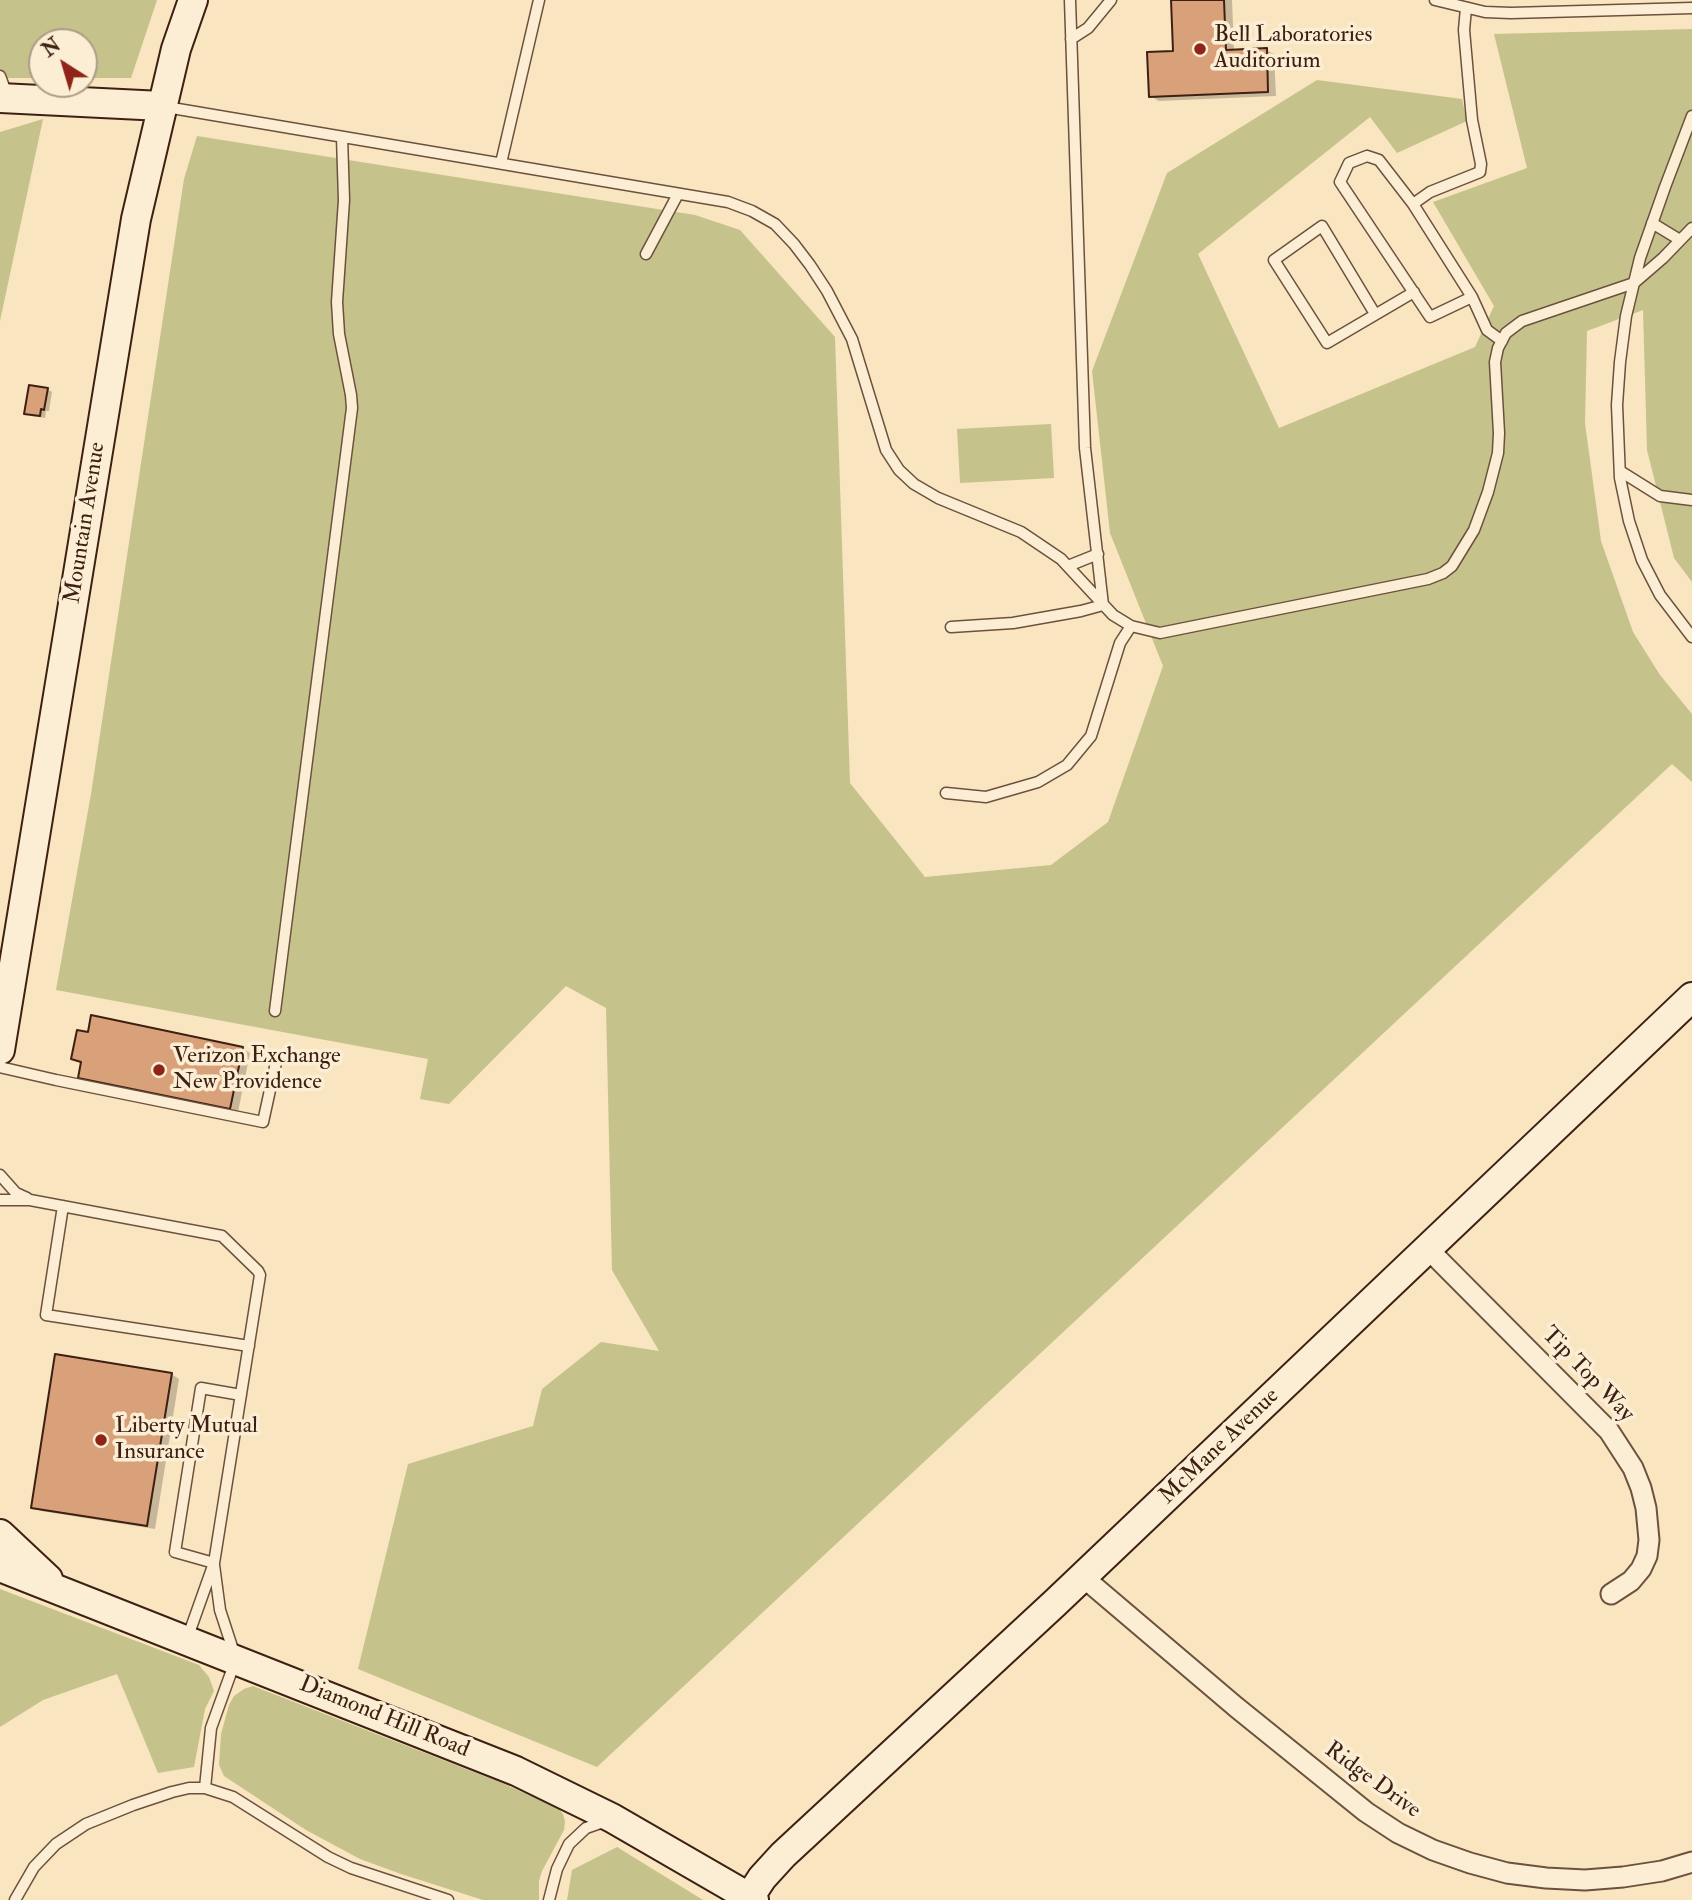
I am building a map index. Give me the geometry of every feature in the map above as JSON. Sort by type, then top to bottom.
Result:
[{"type":"main road","name":"Mountain Avenue","points":[[0,1050],[136,219],[176,49],[193,0]]},
{"type":"main road","points":[[3,91],[162,106]]},
{"type":"main road","name":"McMane Avenue","points":[[751,1899],[767,1872],[783,1855],[1083,1577],[1691,999]]},
{"type":"main road","points":[[0,1534],[60,1590]]},
{"type":"main road","name":"Diamond Hill Road","points":[[0,1567],[554,1788],[612,1818],[751,1899]]},
{"type":"street","name":"Tip Top Way","points":[[1428,1249],[1609,1431],[1633,1468],[1646,1508],[1649,1540],[1647,1556],[1631,1581],[1611,1594]]},
{"type":"street","name":"Ridge Drive","points":[[1083,1577],[1236,1707],[1366,1812],[1398,1833],[1433,1850],[1507,1873],[1585,1880],[1661,1871],[1692,1862]]},
{"type":"lane","points":[[500,163],[539,0]]},
{"type":"lane","points":[[1070,0],[1085,448],[1103,605]]},
{"type":"lane","points":[[1071,39],[1088,28],[1111,0]]},
{"type":"lane","points":[[1440,1],[1485,12],[1511,13],[1692,8]]},
{"type":"lane","points":[[1413,204],[1430,192],[1480,172],[1481,164],[1472,120],[1464,30],[1466,8]]},
{"type":"lane","points":[[162,106],[728,202],[752,211],[775,225],[794,244],[827,291],[852,339],[886,450],[899,470],[914,484],[938,498],[1021,532],[1061,559],[1113,615],[1131,626],[1160,633],[1428,579],[1443,573],[1452,566],[1474,530],[1488,492],[1498,453],[1499,433],[1494,362],[1506,333],[1522,321],[1634,283],[1692,228]]},
{"type":"lane","points":[[1692,116],[1652,223],[1634,283],[1626,316],[1617,405],[1620,471],[1629,521],[1642,560],[1660,594],[1692,637]]},
{"type":"lane","points":[[275,1011],[352,408],[339,334],[337,302],[344,200],[342,137]]},
{"type":"lane","points":[[1472,297],[1430,317],[1340,182],[1349,163],[1367,156],[1379,160],[1413,204],[1472,297],[1487,330],[1502,341]]},
{"type":"lane","points":[[646,254],[678,194]]},
{"type":"lane","points":[[1652,223],[1680,240]]},
{"type":"lane","points":[[1375,314],[1322,226],[1274,260],[1327,342],[1414,292]]},
{"type":"lane","points":[[1620,471],[1660,496],[1692,500]]},
{"type":"lane","points":[[1068,566],[1098,554]]},
{"type":"lane","points":[[951,627],[1013,623],[1103,605]]},
{"type":"lane","points":[[946,793],[986,797],[1038,782],[1067,765],[1091,736],[1119,643],[1131,626]]},
{"type":"lane","points":[[0,1067],[263,1122],[277,1058]]},
{"type":"lane","points":[[0,1175],[16,1193],[30,1200]]},
{"type":"lane","points":[[0,1200],[30,1200],[222,1236],[260,1275],[214,1563],[187,1640]]},
{"type":"lane","points":[[63,1206],[46,1315],[249,1346]]},
{"type":"lane","points":[[214,1563],[176,1552],[201,1388],[241,1395]]},
{"type":"lane","points":[[205,1788],[211,1728],[236,1659],[220,1610],[214,1563]]},
{"type":"lane","points":[[15,1900],[34,1867],[56,1844],[86,1824],[132,1805],[189,1788],[205,1788],[233,1797],[328,1857],[351,1868],[447,1900]]},
{"type":"lane","points":[[549,1900],[557,1869],[569,1844],[586,1828],[612,1818]]},
{"type":"shaded area","points":[[0,0],[157,0],[131,78],[98,78],[98,28],[28,28],[28,78],[0,78]]},
{"type":"shaded area","points":[[1692,29],[1692,582],[1674,558],[1647,450],[1643,310],[1587,331],[1585,423],[1601,541],[1633,632],[1660,675],[1692,714],[1692,782],[1672,764],[597,1767],[358,1669],[408,1464],[533,1426],[542,1389],[601,1342],[659,1351],[612,1270],[606,1008],[566,986],[449,1104],[420,1099],[428,1059],[56,990],[91,794],[184,179],[197,136],[695,215],[740,230],[835,337],[850,783],[925,877],[1051,865],[1108,822],[1163,666],[1110,533],[1092,371],[1167,173],[1317,80],[1462,99],[1467,121],[1397,153],[1370,117],[1198,254],[1279,428],[1475,347],[1494,306],[1433,202],[1527,168],[1494,34]]},
{"type":"shaded area","points":[[43,119],[0,321],[0,132]]},
{"type":"shaded area","points":[[1051,424],[1054,478],[960,483],[957,429]]},
{"type":"shaded area","points":[[0,1589],[199,1665],[209,1677],[214,1691],[205,1709],[194,1767],[158,1773],[117,1674],[43,1700],[0,1727]]},
{"type":"shaded area","points":[[253,1686],[502,1783],[558,1808],[563,1814],[564,1830],[542,1871],[539,1900],[483,1900],[360,1859],[306,1830],[224,1776],[219,1765],[221,1734],[229,1705],[234,1696]]},
{"type":"shaded area","points":[[617,1847],[703,1900],[567,1900],[572,1870]]},
{"type":"building","name":"Bell Laboratories Auditorium","points":[[1171,0],[1224,0],[1226,50],[1267,48],[1268,92],[1149,97],[1147,52],[1173,51]]},
{"type":"building","points":[[29,385],[48,388],[44,410],[41,409],[40,416],[24,414]]},
{"type":"building","name":"Verizon Exchange New Providence","points":[[91,1015],[243,1047],[230,1109],[78,1078],[81,1062],[71,1059],[77,1030],[88,1032]]},
{"type":"building","name":"Liberty Mutual Insurance","points":[[55,1354],[172,1373],[147,1526],[31,1508]]},
{"type":"place","name":"Bell Laboratories Auditorium","points":[[1200,49]]},
{"type":"place","name":"Verizon Exchange New Providence","points":[[159,1070]]},
{"type":"place","name":"Liberty Mutual Insurance","points":[[101,1440]]}]
